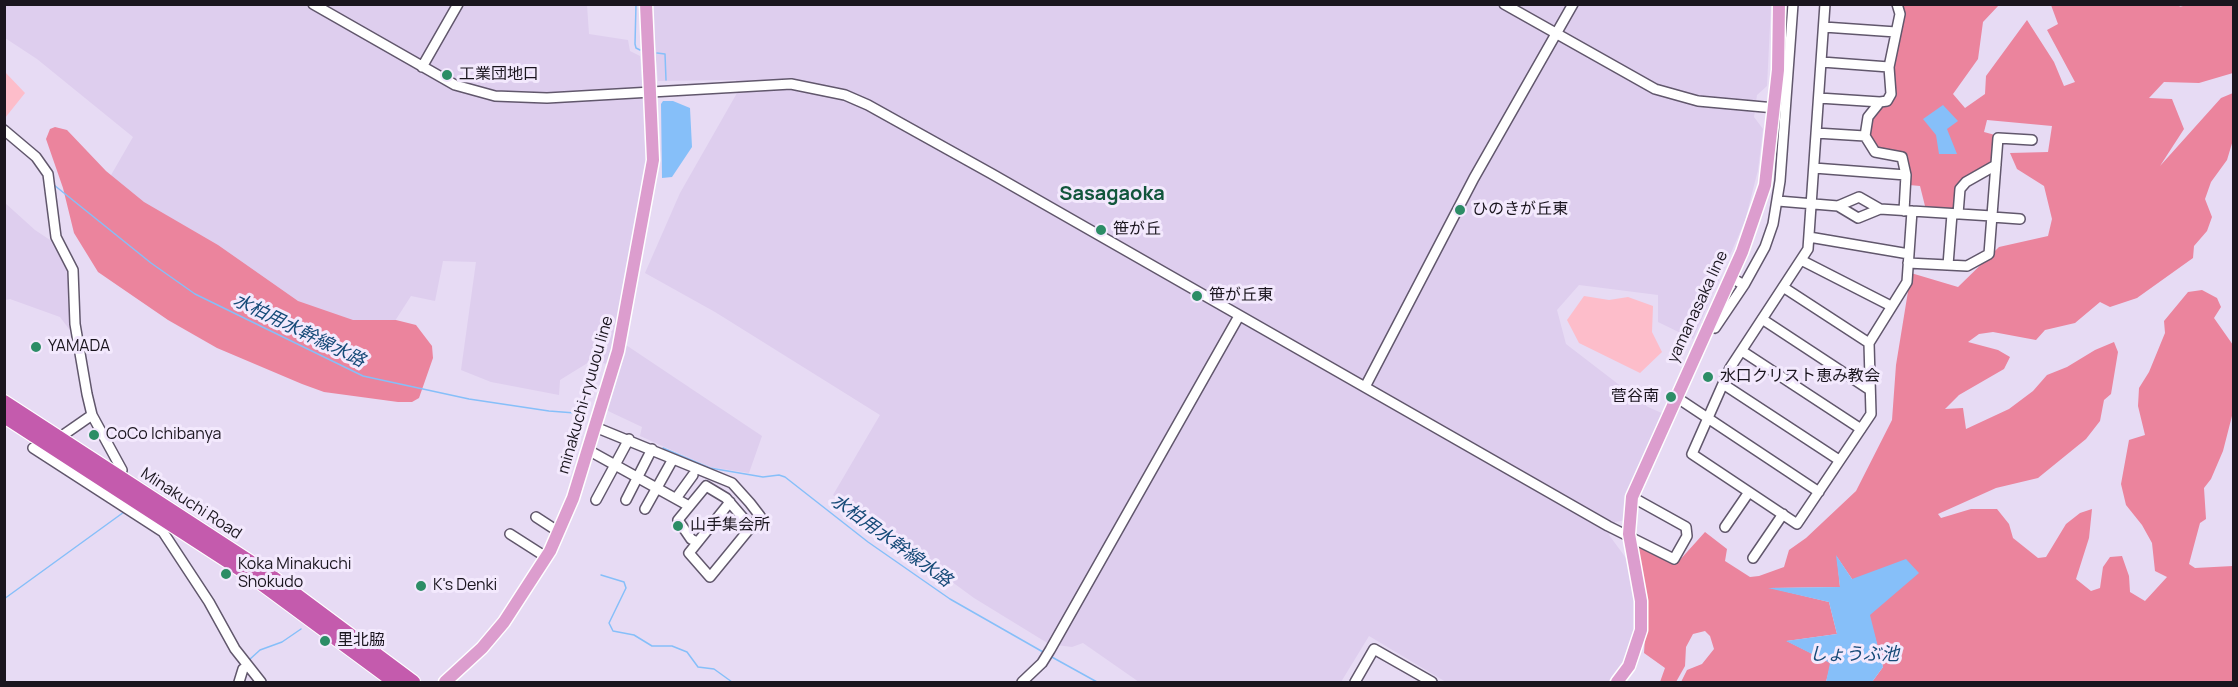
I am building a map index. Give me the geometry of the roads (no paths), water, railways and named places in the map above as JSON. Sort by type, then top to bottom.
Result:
[{"type":"highway","name":"Minakuchi Road","points":[[4,402],[264,571],[413,682]]},
{"type":"highway","name":"Minakuchi Road","points":[[4,416],[39,445],[257,580],[395,682]]},
{"type":"main road","name":"minakuchi-ryuuou line","points":[[445,682],[504,622],[560,532],[618,351],[654,160],[646,4]]},
{"type":"main road","name":"yamanasaka line","points":[[1617,682],[1629,666],[1641,630],[1641,601],[1629,534],[1632,497],[1752,229],[1765,185],[1775,108],[1779,4]]},
{"type":"street","points":[[313,4],[422,68],[471,91],[509,98],[791,84],[827,89],[855,99],[1608,526],[1629,534],[1674,559],[1687,536],[1686,527],[1632,497]]},
{"type":"street","points":[[422,68],[458,4]]},
{"type":"street","points":[[1504,4],[1641,83],[1668,94],[1698,101],[1775,108]]},
{"type":"street","points":[[1365,387],[1467,191],[1573,4]]},
{"type":"street","points":[[1708,325],[1715,328],[1744,285],[1765,247],[1778,201],[1793,4]]},
{"type":"street","points":[[1825,4],[1808,249],[1723,384],[1692,454],[1797,524],[1871,414],[1869,343],[1907,282],[1908,211],[1906,175],[1902,157],[1880,154],[1871,150],[1864,136],[1868,117],[1880,102]]},
{"type":"street","points":[[1819,98],[1887,101],[1891,94],[1889,67],[1900,14],[1897,4]]},
{"type":"street","points":[[1824,27],[1896,32]]},
{"type":"street","points":[[1821,62],[1889,67]]},
{"type":"street","points":[[4,130],[25,145],[48,174],[56,237],[74,270],[75,324],[92,415],[122,470],[120,477]]},
{"type":"street","points":[[1816,133],[1864,136]]},
{"type":"street","points":[[1809,237],[1909,259],[1967,266],[1989,254],[1998,138],[2032,140]]},
{"type":"street","points":[[1876,172],[1880,154]]},
{"type":"street","points":[[1948,265],[1960,189],[1966,182],[1996,165]]},
{"type":"street","points":[[1814,168],[1906,175]]},
{"type":"street","points":[[1838,206],[1859,197],[1880,209],[2020,219]]},
{"type":"street","points":[[1778,201],[1838,206],[1858,218],[1880,209]]},
{"type":"street","points":[[1802,260],[1891,306]]},
{"type":"street","points":[[1730,277],[1744,285]]},
{"type":"street","points":[[1783,287],[1869,343]]},
{"type":"street","points":[[1022,682],[1047,655],[1239,316]]},
{"type":"street","points":[[1762,319],[1870,390]]},
{"type":"street","points":[[1742,351],[1861,429]]},
{"type":"street","points":[[1723,384],[1839,460]]},
{"type":"street","points":[[1676,397],[1819,492]]},
{"type":"street","points":[[39,445],[61,439],[71,427],[92,415]]},
{"type":"street","points":[[595,427],[629,439],[735,485],[760,516],[710,577],[689,552],[730,502]]},
{"type":"street","points":[[596,500],[629,439]]},
{"type":"street","points":[[39,445],[162,532],[248,666],[261,682]]},
{"type":"street","points":[[626,500],[652,449]]},
{"type":"street","points":[[588,450],[677,497],[689,506]]},
{"type":"street","points":[[645,509],[673,459]]},
{"type":"street","points":[[677,497],[693,475]]},
{"type":"street","points":[[697,542],[691,539],[678,520],[706,486],[730,502],[750,526]]},
{"type":"street","points":[[1725,527],[1749,492]]},
{"type":"street","points":[[1753,558],[1783,514]]},
{"type":"street","points":[[536,517],[560,532]]},
{"type":"street","points":[[510,534],[546,557]]},
{"type":"street","points":[[1357,682],[1374,649],[1432,682]]},
{"type":"street","points":[[239,682],[243,669],[248,666]]},
{"type":"water","points":[[663,101],[673,101],[690,108],[692,147],[672,177],[662,178],[661,104]]},
{"type":"water","points":[[1943,105],[1958,121],[1947,129],[1957,154],[1939,154],[1936,135],[1923,119]]},
{"type":"water","name":"しょうぶ池","points":[[1836,555],[1852,579],[1906,559],[1919,573],[1870,615],[1883,667],[1872,682],[1826,682],[1830,663],[1786,641],[1837,634],[1829,602],[1768,588],[1840,587]]},
{"type":"waterway","points":[[636,4],[635,44],[640,50]]},
{"type":"waterway","points":[[657,53],[665,54],[666,80]]},
{"type":"waterway","name":"水柏用水幹線水路","points":[[54,185],[151,263],[195,294],[363,376],[469,399],[575,413]]},
{"type":"waterway","name":"水柏用水幹線水路","points":[[663,448],[710,468],[763,477],[779,475],[785,477],[868,542],[950,599],[1043,652]]},
{"type":"waterway","points":[[4,599],[124,512]]},
{"type":"waterway","points":[[601,575],[624,582],[626,588],[609,623],[613,631],[634,635],[652,646],[672,646],[687,652],[698,667],[714,669],[732,682]]},
{"type":"waterway","points":[[249,660],[260,650],[282,642],[301,629]]},
{"type":"waterway","name":"水柏用水幹線水路","points":[[1050,656],[1097,682]]},
{"type":"waterway","points":[[751,682],[758,682]]},
{"type":"place","name":"工業団地口","points":[[447,75]]},
{"type":"place","name":"ひのきが丘東","points":[[1460,210]]},
{"type":"place","name":"笹が丘","points":[[1101,230]]},
{"type":"place","name":"笹が丘東","points":[[1197,296]]},
{"type":"place","name":"YAMADA","points":[[36,347]]},
{"type":"place","name":"水口クリスト恵み教会","points":[[1708,377]]},
{"type":"place","name":"菅谷南","points":[[1671,397]]},
{"type":"place","name":"CoCo Ichibanya","points":[[94,435]]},
{"type":"place","name":"山手集会所","points":[[678,526]]},
{"type":"place","name":"Koka Minakuchi Shokudo","points":[[226,574]]},
{"type":"place","name":"K's Denki","points":[[421,586]]},
{"type":"place","name":"里北脇","points":[[325,641]]},
{"type":"district","name":"Sasagaoka","points":[[1112,194]]}]
